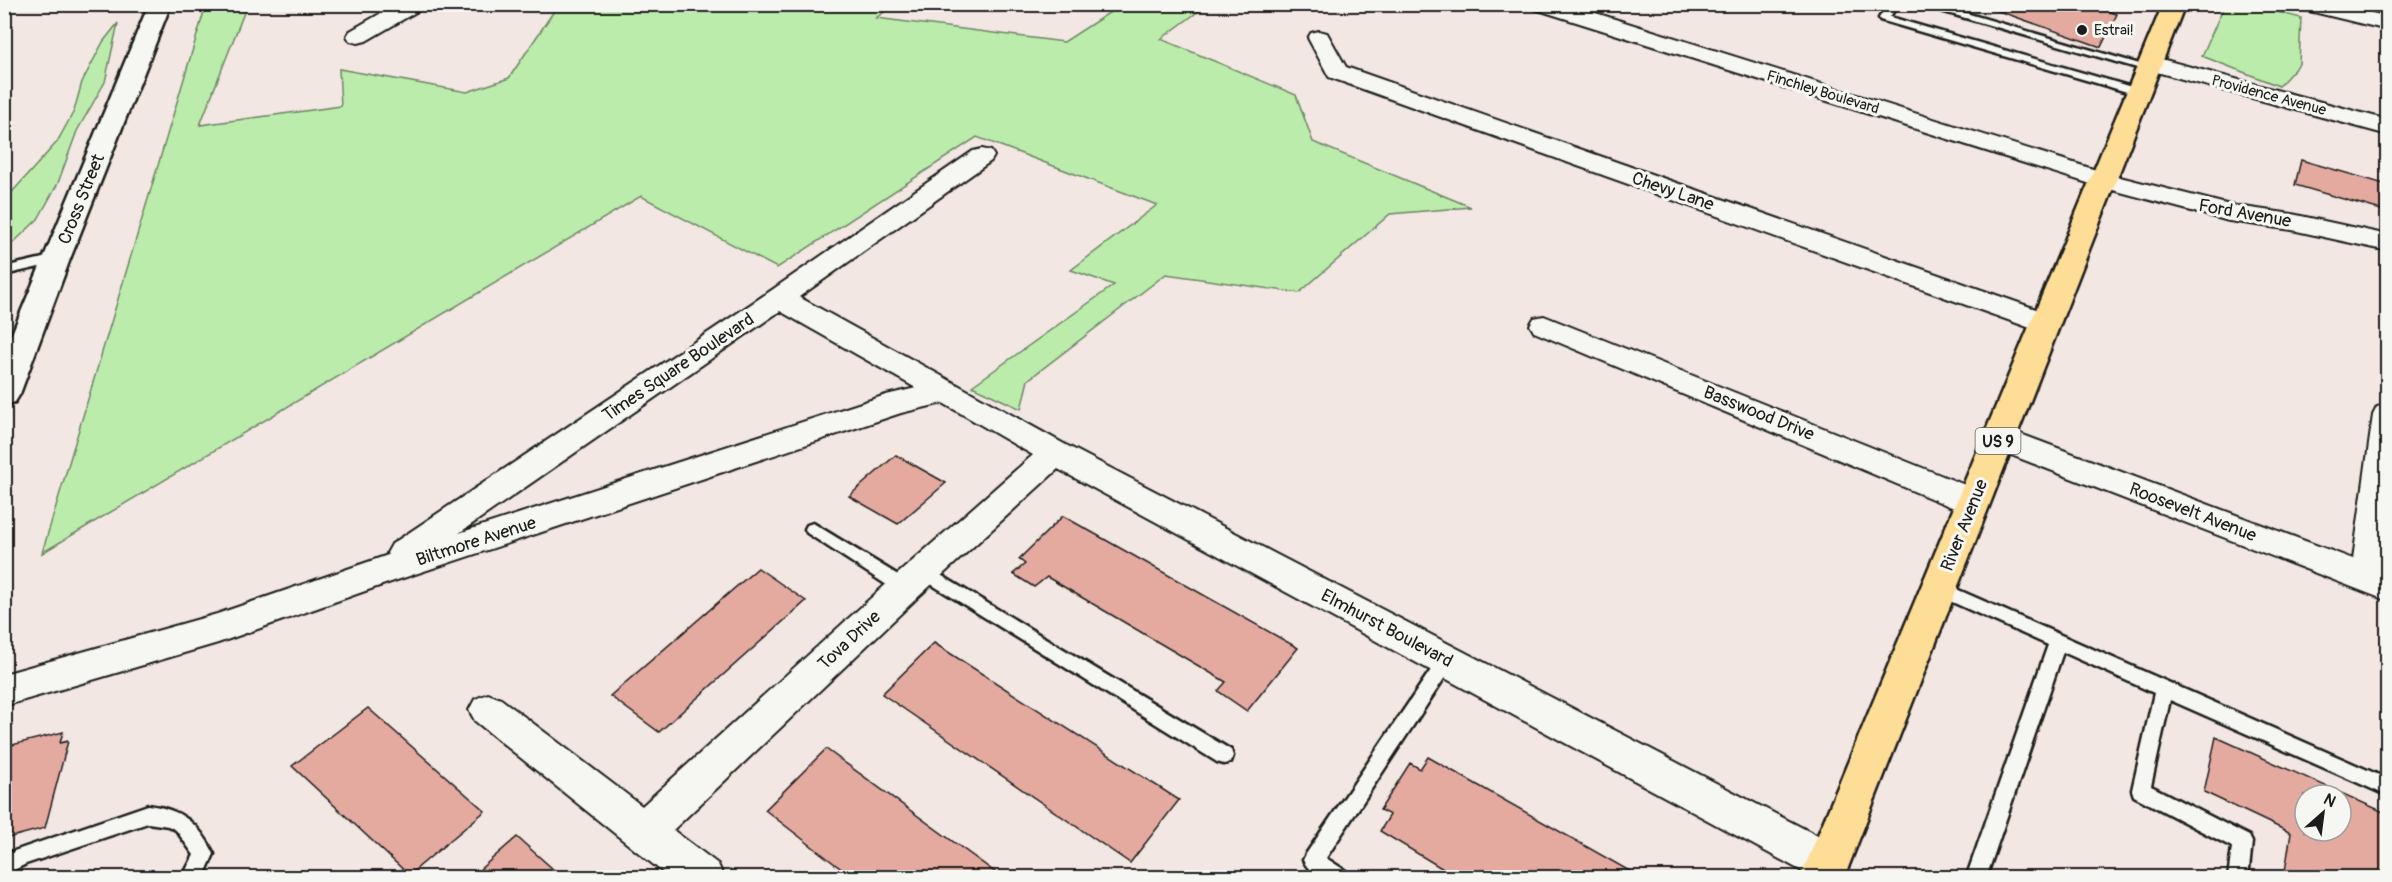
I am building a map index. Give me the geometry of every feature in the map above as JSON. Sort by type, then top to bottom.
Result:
[{"type":"highway","name":"River Avenue","points":[[1825,870],[2174,4]]},
{"type":"main road","name":"Cross Street","points":[[4,394],[56,259],[160,4]]},
{"type":"street","points":[[358,36],[412,4]]},
{"type":"street","name":"Finchley Boulevard","points":[[1544,4],[2103,180]]},
{"type":"street","points":[[2309,4],[2388,24]]},
{"type":"street","name":"Chevy Lane","points":[[1319,38],[1337,72],[2046,323]]},
{"type":"street","name":"Providence Avenue","points":[[2146,74],[2388,128]]},
{"type":"street","name":"Times Square Boulevard","points":[[373,574],[779,298],[982,156]]},
{"type":"street","name":"Ford Avenue","points":[[2103,180],[2229,213],[2303,224],[2388,243]]},
{"type":"street","name":"Elmhurst Boulevard","points":[[779,298],[1055,453],[1447,660],[1825,870]]},
{"type":"street","name":"Basswood Drive","points":[[1544,325],[1973,502]]},
{"type":"street","name":"Biltmore Avenue","points":[[4,690],[218,628],[373,574],[897,403],[947,392]]},
{"type":"street","points":[[2378,583],[2388,415]]},
{"type":"street","name":"Roosevelt Avenue","points":[[1999,438],[2378,583]]},
{"type":"street","name":"Tova Drive","points":[[645,830],[914,580],[1055,453]]},
{"type":"street","points":[[488,710],[704,878]]},
{"type":"lane","points":[[1893,4],[1884,18],[2146,74]]},
{"type":"lane","points":[[1922,4],[2146,74]]},
{"type":"lane","points":[[4,271],[56,259]]},
{"type":"lane","points":[[813,529],[914,580],[1224,756]]},
{"type":"lane","points":[[1938,588],[2388,788]]},
{"type":"lane","points":[[1976,878],[2058,642]]},
{"type":"lane","points":[[1339,878],[1313,860],[1447,660]]},
{"type":"lane","points":[[2164,689],[2141,790],[2242,842],[2238,878]]},
{"type":"lane","points":[[4,866],[21,857],[148,814],[164,815],[187,826],[204,854],[192,878]]},
{"type":"green space","points":[[2246,4],[2301,18],[2299,64],[2279,86],[2202,56],[2224,6]]},
{"type":"green space","points":[[206,5],[247,5],[200,125],[341,106],[339,69],[467,92],[509,78],[558,5],[894,5],[876,18],[1064,42],[1121,5],[1207,5],[1161,39],[1296,95],[1313,142],[1471,207],[1390,214],[1299,293],[1166,274],[1028,380],[1021,409],[972,386],[1114,285],[1071,270],[1157,205],[977,137],[777,268],[641,196],[42,553]]},
{"type":"green space","points":[[118,23],[105,82],[77,131],[58,183],[38,219],[5,248],[5,200],[57,142],[74,111],[82,82],[103,42]]},
{"type":"building","name":"Estrai!","points":[[1991,4],[2083,4],[2117,14],[2101,47],[1990,8]]},
{"type":"building","points":[[2301,160],[2388,185],[2388,212],[2295,185]]},
{"type":"building","points":[[896,455],[946,483],[898,524],[849,496]]},
{"type":"building","points":[[1063,516],[1298,648],[1247,711],[1218,691],[1226,682],[1047,577],[1034,587],[1013,574],[1025,564],[1019,559]]},
{"type":"building","points":[[758,568],[806,601],[659,732],[610,696]]},
{"type":"building","points":[[934,643],[1179,800],[1130,863],[882,694]]},
{"type":"building","points":[[368,708],[485,811],[409,875],[292,766]]},
{"type":"building","points":[[63,732],[60,743],[68,741],[45,828],[4,839],[4,747]]},
{"type":"building","points":[[2216,737],[2319,783],[2293,783],[2293,843],[2353,843],[2353,798],[2388,814],[2388,878],[2284,878],[2291,833],[2204,792]]},
{"type":"building","points":[[826,749],[1003,878],[853,878],[765,810]]},
{"type":"building","points":[[1428,757],[1642,878],[1458,878],[1380,831],[1390,815],[1380,810],[1410,763],[1420,769]]},
{"type":"building","points":[[517,837],[563,878],[470,878]]},
{"type":"place","name":"Estrai!","points":[[2082,30]]}]
